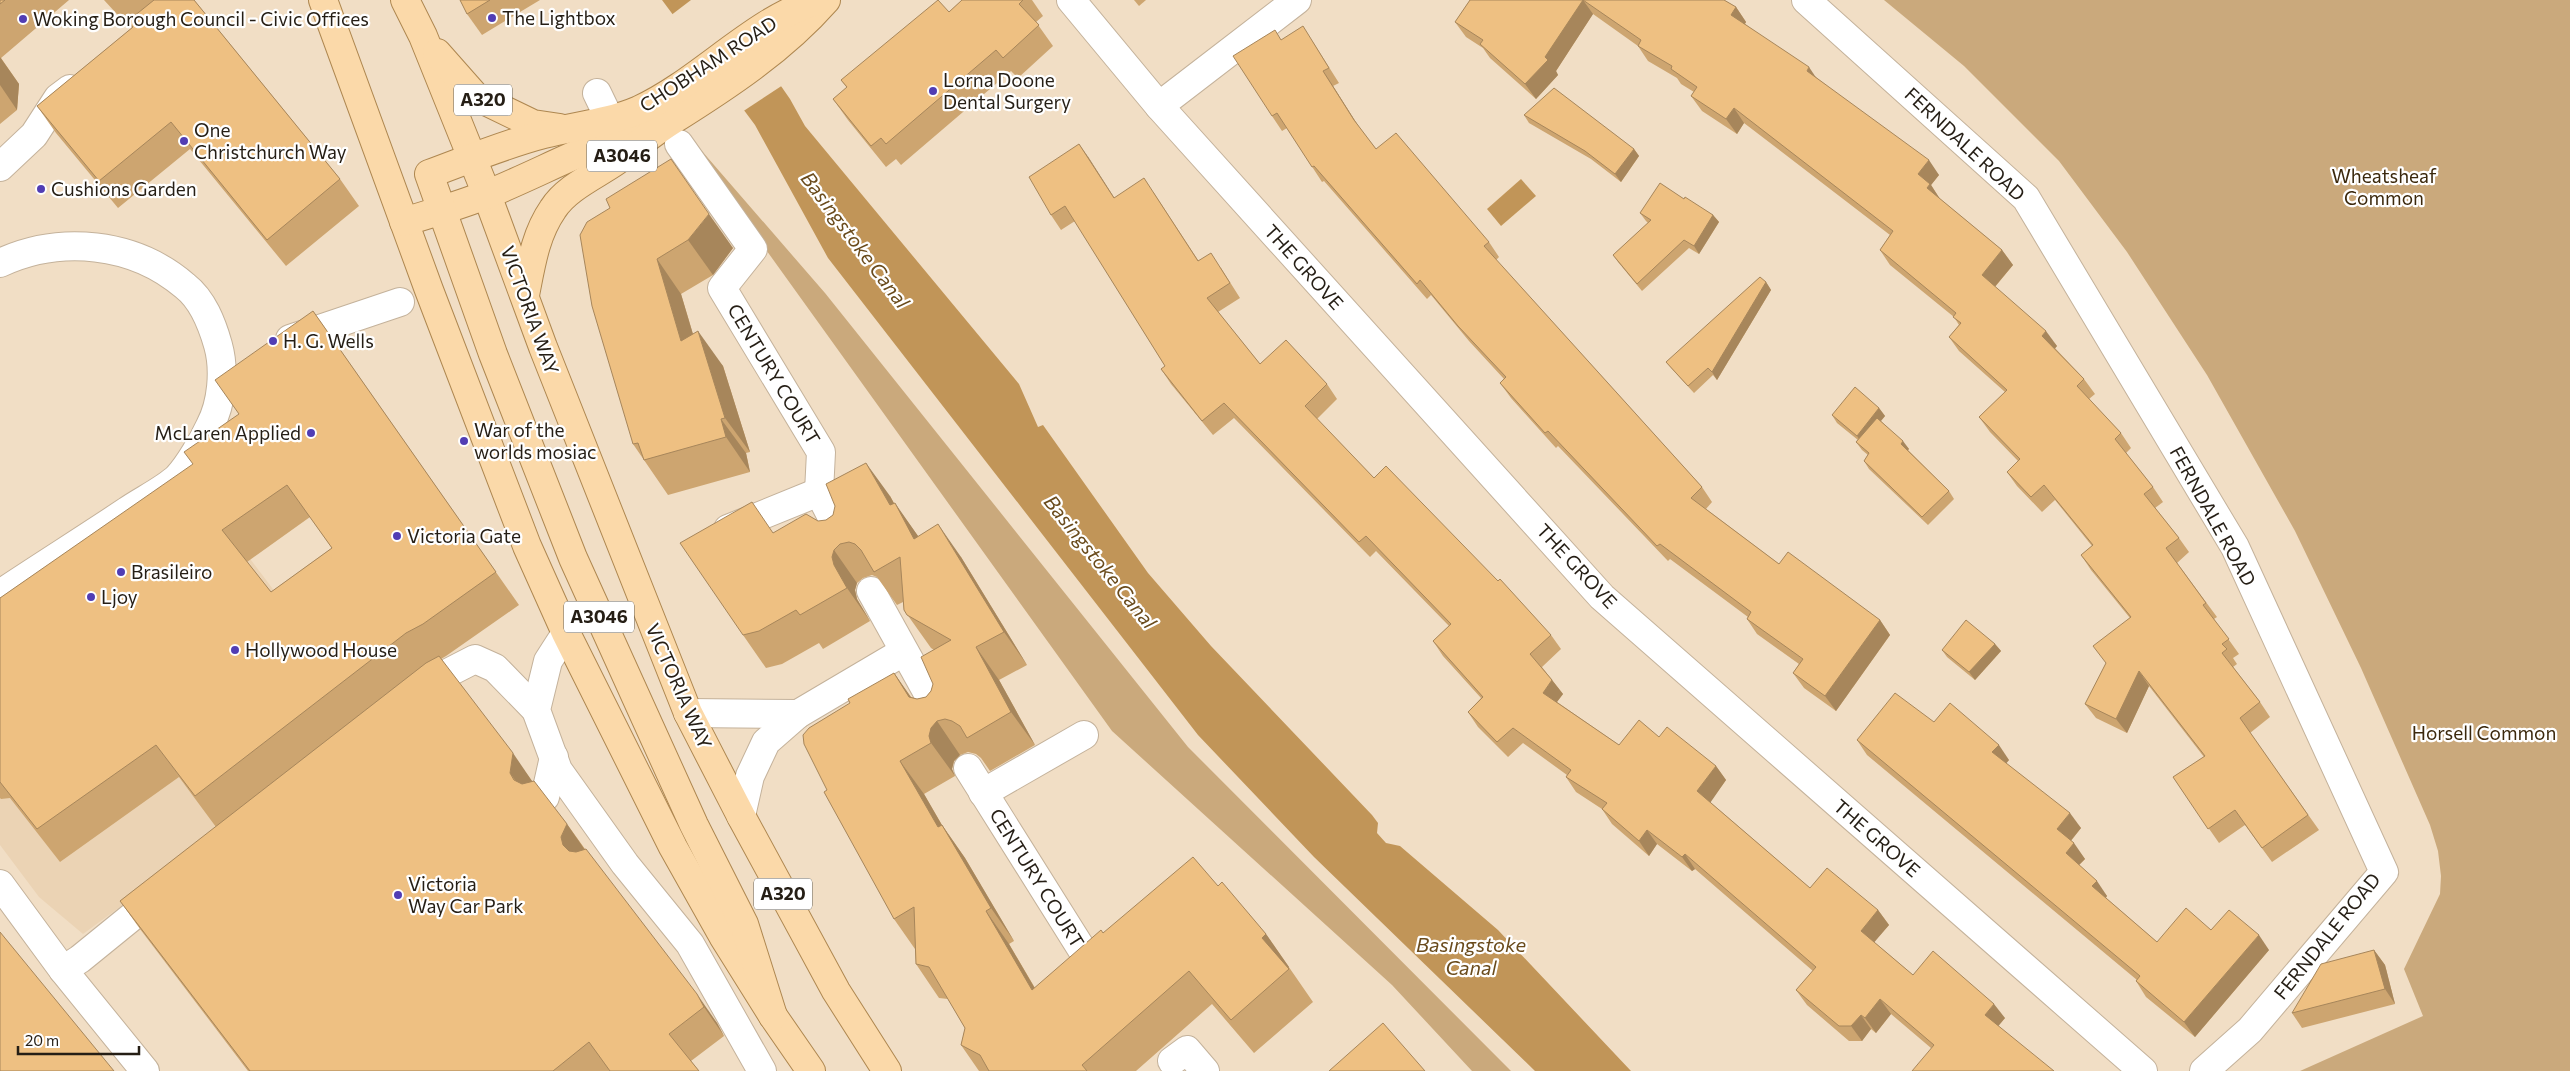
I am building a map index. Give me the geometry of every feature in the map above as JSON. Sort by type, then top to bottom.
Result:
[{"type":"main road","points":[[323,0],[404,222],[527,546],[566,633],[673,847],[723,936],[773,1016],[811,1071]]},
{"type":"main road","name":"VICTORIA WAY","points":[[405,0],[423,36],[487,195],[621,547],[688,713],[741,816],[836,991],[888,1071]]},
{"type":"main road","name":"CHOBHAM ROAD","points":[[763,42],[789,10],[820,0]]},
{"type":"main road","name":"CHOBHAM ROAD","points":[[471,159],[566,128],[610,120],[693,93],[763,42],[803,26],[826,0]]},
{"type":"main road","name":"CHOBHAM ROAD","points":[[423,36],[475,96],[533,124],[566,128]]},
{"type":"main road","name":"CHOBHAM ROAD","points":[[525,297],[534,247],[553,208],[573,190],[675,133],[693,93]]},
{"type":"main road","name":"CHOBHAM ROAD","points":[[487,195],[615,138],[675,133]]},
{"type":"main road","name":"A3046","points":[[471,159],[429,174],[493,354],[570,549],[694,825],[744,924],[773,1016]]},
{"type":"main road","name":"A3046","points":[[404,222],[487,195]]},
{"type":"street","name":"THE GROVE","points":[[1071,0],[1159,106],[1602,597],[2143,1071]]},
{"type":"street","points":[[1159,106],[1297,0]]},
{"type":"street","name":"FERNDALE ROAD","points":[[1806,0],[2026,198],[2235,547],[2384,872],[2250,1030],[2204,1071]]},
{"type":"street","points":[[0,167],[34,135],[58,98],[89,74]]},
{"type":"street","points":[[597,93],[610,120]]},
{"type":"street","name":"CENTURY COURT","points":[[675,133],[753,248],[722,288],[821,452],[819,492],[843,539]]},
{"type":"street","points":[[0,263],[45,247],[81,245],[122,252],[155,266],[186,286],[204,308],[220,353],[222,377],[211,425],[177,478],[0,594]]},
{"type":"street","points":[[272,357],[289,339],[400,302]]},
{"type":"street","points":[[222,377],[248,375]]},
{"type":"street","points":[[708,537],[819,492]]},
{"type":"street","points":[[871,590],[903,652],[941,717]]},
{"type":"street","points":[[536,710],[548,661],[566,633]]},
{"type":"street","points":[[741,816],[750,776],[766,742],[798,714],[903,652]]},
{"type":"street","points":[[402,706],[438,678],[475,659],[495,668],[536,710],[558,770],[625,864],[690,944],[762,1071]]},
{"type":"street","points":[[688,713],[798,714]]},
{"type":"street","name":"CENTURY COURT","points":[[983,793],[1084,735]]},
{"type":"street","points":[[545,797],[554,757]]},
{"type":"street","name":"CENTURY COURT","points":[[968,768],[1098,972],[1125,932]]},
{"type":"street","points":[[596,865],[607,858],[625,864]]},
{"type":"street","points":[[63,970],[80,959],[182,877]]},
{"type":"street","points":[[0,884],[63,970],[145,1071]]},
{"type":"street","points":[[1165,1060],[1187,1050],[1205,1071]]},
{"type":"shaded area","points":[[199,491],[373,722],[83,934],[39,897],[0,845],[0,623]]},
{"type":"green space","name":"Wheatsheaf Common","points":[[1884,0],[2570,0],[2570,1071],[2300,1071],[2423,1016],[2404,969],[2440,894],[2441,876],[2438,851],[2430,825],[2361,668],[2295,531],[2207,375],[2127,252],[2059,161],[1964,66]]},
{"type":"green space","points":[[701,150],[825,293],[1188,747],[1511,1071],[1472,1071],[1392,985],[1112,731],[695,151]]},
{"type":"water","name":"Basingstoke Canal","points":[[662,0],[721,0],[790,99],[805,126],[1019,384],[1038,427],[1043,425],[1148,573],[1211,646],[1372,815],[1378,823],[1377,833],[1386,843],[1400,846],[1498,930],[1631,1071],[1535,1071],[1314,857],[1198,735],[828,258],[755,125]]},
{"type":"water","points":[[1521,179],[1536,196],[1501,226],[1487,209]]},
{"type":"pier","points":[[691,0],[724,0],[783,85],[742,112],[670,16]]},
{"type":"building","name":"One Christchurch Way","points":[[154,0],[194,0],[340,179],[267,240],[171,122],[99,181],[37,106],[133,27],[128,21]]},
{"type":"building","points":[[460,0],[490,0],[467,14]]},
{"type":"building","points":[[938,0],[949,12],[962,0],[1023,0],[1019,4],[1039,25],[1003,58],[996,50],[886,144],[881,138],[871,146],[833,99],[847,87],[841,80]]},
{"type":"building","points":[[1470,0],[1583,0],[1545,57],[1548,60],[1525,84],[1480,44],[1483,40],[1455,22]]},
{"type":"building","points":[[1583,0],[1724,0],[1736,7],[1731,15],[1809,67],[1807,71],[1929,160],[1918,174],[1930,184],[1927,188],[2002,250],[1982,275],[2046,331],[2042,336],[2084,379],[2077,386],[2121,433],[2115,439],[2153,487],[2144,494],[2179,538],[2166,548],[2206,603],[2203,605],[2229,639],[2222,644],[2227,649],[2222,653],[2260,702],[2240,718],[2308,815],[2262,848],[2235,810],[2208,829],[2173,777],[2205,756],[2139,671],[2116,719],[2085,704],[2106,663],[2093,646],[2131,617],[2081,555],[2093,545],[2044,485],[2031,497],[2007,472],[2020,459],[1979,417],[2007,390],[1949,337],[1961,323],[1953,317],[1956,313],[1880,250],[1893,231],[1734,108],[1726,119],[1691,96],[1697,87],[1671,69],[1672,66],[1638,46],[1641,40]]},
{"type":"building","points":[[1303,26],[1329,68],[1323,71],[1354,120],[1376,149],[1396,133],[1489,242],[1484,246],[1702,487],[1691,498],[1779,564],[1788,552],[1880,620],[1825,696],[1793,673],[1803,659],[1747,619],[1751,612],[1660,544],[1657,546],[1548,431],[1545,433],[1500,383],[1506,377],[1458,326],[1420,280],[1417,284],[1314,166],[1312,167],[1277,113],[1272,116],[1233,56],[1275,30],[1281,40]]},
{"type":"building","points":[[1554,88],[1634,149],[1615,174],[1585,151],[1524,115]]},
{"type":"building","points":[[1079,144],[1114,198],[1144,178],[1198,261],[1211,253],[1230,283],[1207,298],[1260,364],[1286,340],[1327,384],[1305,406],[1374,478],[1386,466],[1498,581],[1500,579],[1551,635],[1530,654],[1552,680],[1543,693],[1619,745],[1639,720],[1659,737],[1667,727],[1716,766],[1697,791],[1810,888],[1827,868],[1878,910],[1861,931],[1913,975],[1933,951],[1994,1004],[1985,1015],[2054,1071],[1912,1071],[1934,1045],[1880,999],[1865,1018],[1861,1015],[1851,1026],[1839,1026],[1796,990],[1816,967],[1685,854],[1682,857],[1647,830],[1639,841],[1602,809],[1607,803],[1566,777],[1571,770],[1513,728],[1497,742],[1468,712],[1483,697],[1433,641],[1451,624],[1366,536],[1359,542],[1224,403],[1202,421],[1161,369],[1165,366],[1065,206],[1051,215],[1029,177]]},
{"type":"building","points":[[671,159],[709,214],[688,240],[657,259],[681,341],[698,331],[725,418],[721,419],[726,437],[644,460],[638,443],[633,444],[592,306],[580,235],[587,222],[610,208],[606,199]]},
{"type":"building","points":[[1660,183],[1713,215],[1694,246],[1684,240],[1637,284],[1613,255],[1651,220],[1640,213]]},
{"type":"building","points":[[1760,277],[1766,282],[1712,372],[1708,368],[1688,386],[1666,362]]},
{"type":"building","points":[[313,311],[496,572],[423,624],[406,633],[195,796],[156,745],[37,829],[0,782],[0,598],[193,464],[184,452],[239,414],[215,380]],"holes":[[[287,485],[332,548],[271,592],[222,530]]]},
{"type":"building","points":[[1855,387],[1879,408],[1857,436],[1832,415]]},
{"type":"building","points":[[1877,418],[1903,441],[1901,444],[1949,491],[1922,517],[1864,461],[1869,453],[1856,442]]},
{"type":"building","points":[[866,463],[890,505],[895,503],[914,539],[938,524],[1004,632],[976,647],[1011,712],[967,738],[960,726],[952,721],[945,719],[937,721],[931,728],[929,736],[931,743],[900,761],[938,827],[942,825],[991,908],[986,911],[1032,990],[1101,930],[1103,933],[1193,857],[1218,886],[1222,882],[1266,934],[1262,938],[1289,969],[1231,1020],[1189,971],[1082,1065],[1087,1071],[989,1071],[980,1055],[961,1045],[965,1028],[929,967],[916,964],[914,907],[894,919],[824,792],[827,790],[804,744],[803,735],[809,728],[850,703],[848,699],[894,673],[909,697],[917,699],[926,697],[931,691],[933,684],[921,657],[951,640],[907,615],[904,610],[900,557],[874,572],[861,550],[855,544],[849,542],[840,544],[834,550],[832,557],[834,565],[847,588],[800,615],[796,610],[759,631],[743,635],[680,543],[752,502],[773,533],[806,514],[818,521],[826,520],[833,515],[835,506],[826,484]]},
{"type":"building","points":[[1966,620],[1995,644],[1969,672],[1942,650]]},
{"type":"building","name":"Victoria Way Car Park","points":[[439,656],[513,753],[510,773],[514,780],[522,784],[534,781],[567,824],[561,837],[563,845],[569,851],[576,852],[586,849],[697,994],[704,1007],[669,1034],[699,1071],[610,1071],[589,1042],[553,1071],[250,1071],[120,901],[426,663]]},
{"type":"building","points":[[1895,693],[1934,722],[1950,703],[1999,745],[1992,752],[2070,813],[2057,829],[2074,843],[2066,853],[2097,881],[2092,886],[2157,942],[2186,908],[2211,930],[2229,910],[2259,935],[2184,1022],[2136,981],[2140,976],[1857,740]]},
{"type":"building","points":[[0,932],[114,1071],[0,1071]]},
{"type":"building","points":[[2374,950],[2385,989],[2292,1013],[2321,964]]},
{"type":"building","points":[[1383,1023],[1425,1071],[1329,1071]]},
{"type":"place","name":"The Lightbox","points":[[492,18]]},
{"type":"place","name":"Woking Borough Council - Civic Offices","points":[[23,19]]},
{"type":"place","name":"Lorna Doone Dental Surgery","points":[[933,91]]},
{"type":"place","name":"One Christchurch Way","points":[[184,141]]},
{"type":"place","name":"Cushions Garden","points":[[41,189]]},
{"type":"place","name":"H. G. Wells","points":[[273,341]]},
{"type":"place","name":"McLaren Applied","points":[[311,433]]},
{"type":"place","name":"War of the worlds mosiac","points":[[464,441]]},
{"type":"place","name":"Victoria Gate","points":[[397,536]]},
{"type":"place","name":"Brasileiro","points":[[121,572]]},
{"type":"place","name":"Ljoy","points":[[91,597]]},
{"type":"place","name":"Hollywood House","points":[[235,650]]},
{"type":"place","name":"Victoria Way Car Park","points":[[398,895]]},
{"type":"park label","name":"Horsell Common","points":[[2484,733]]}]
